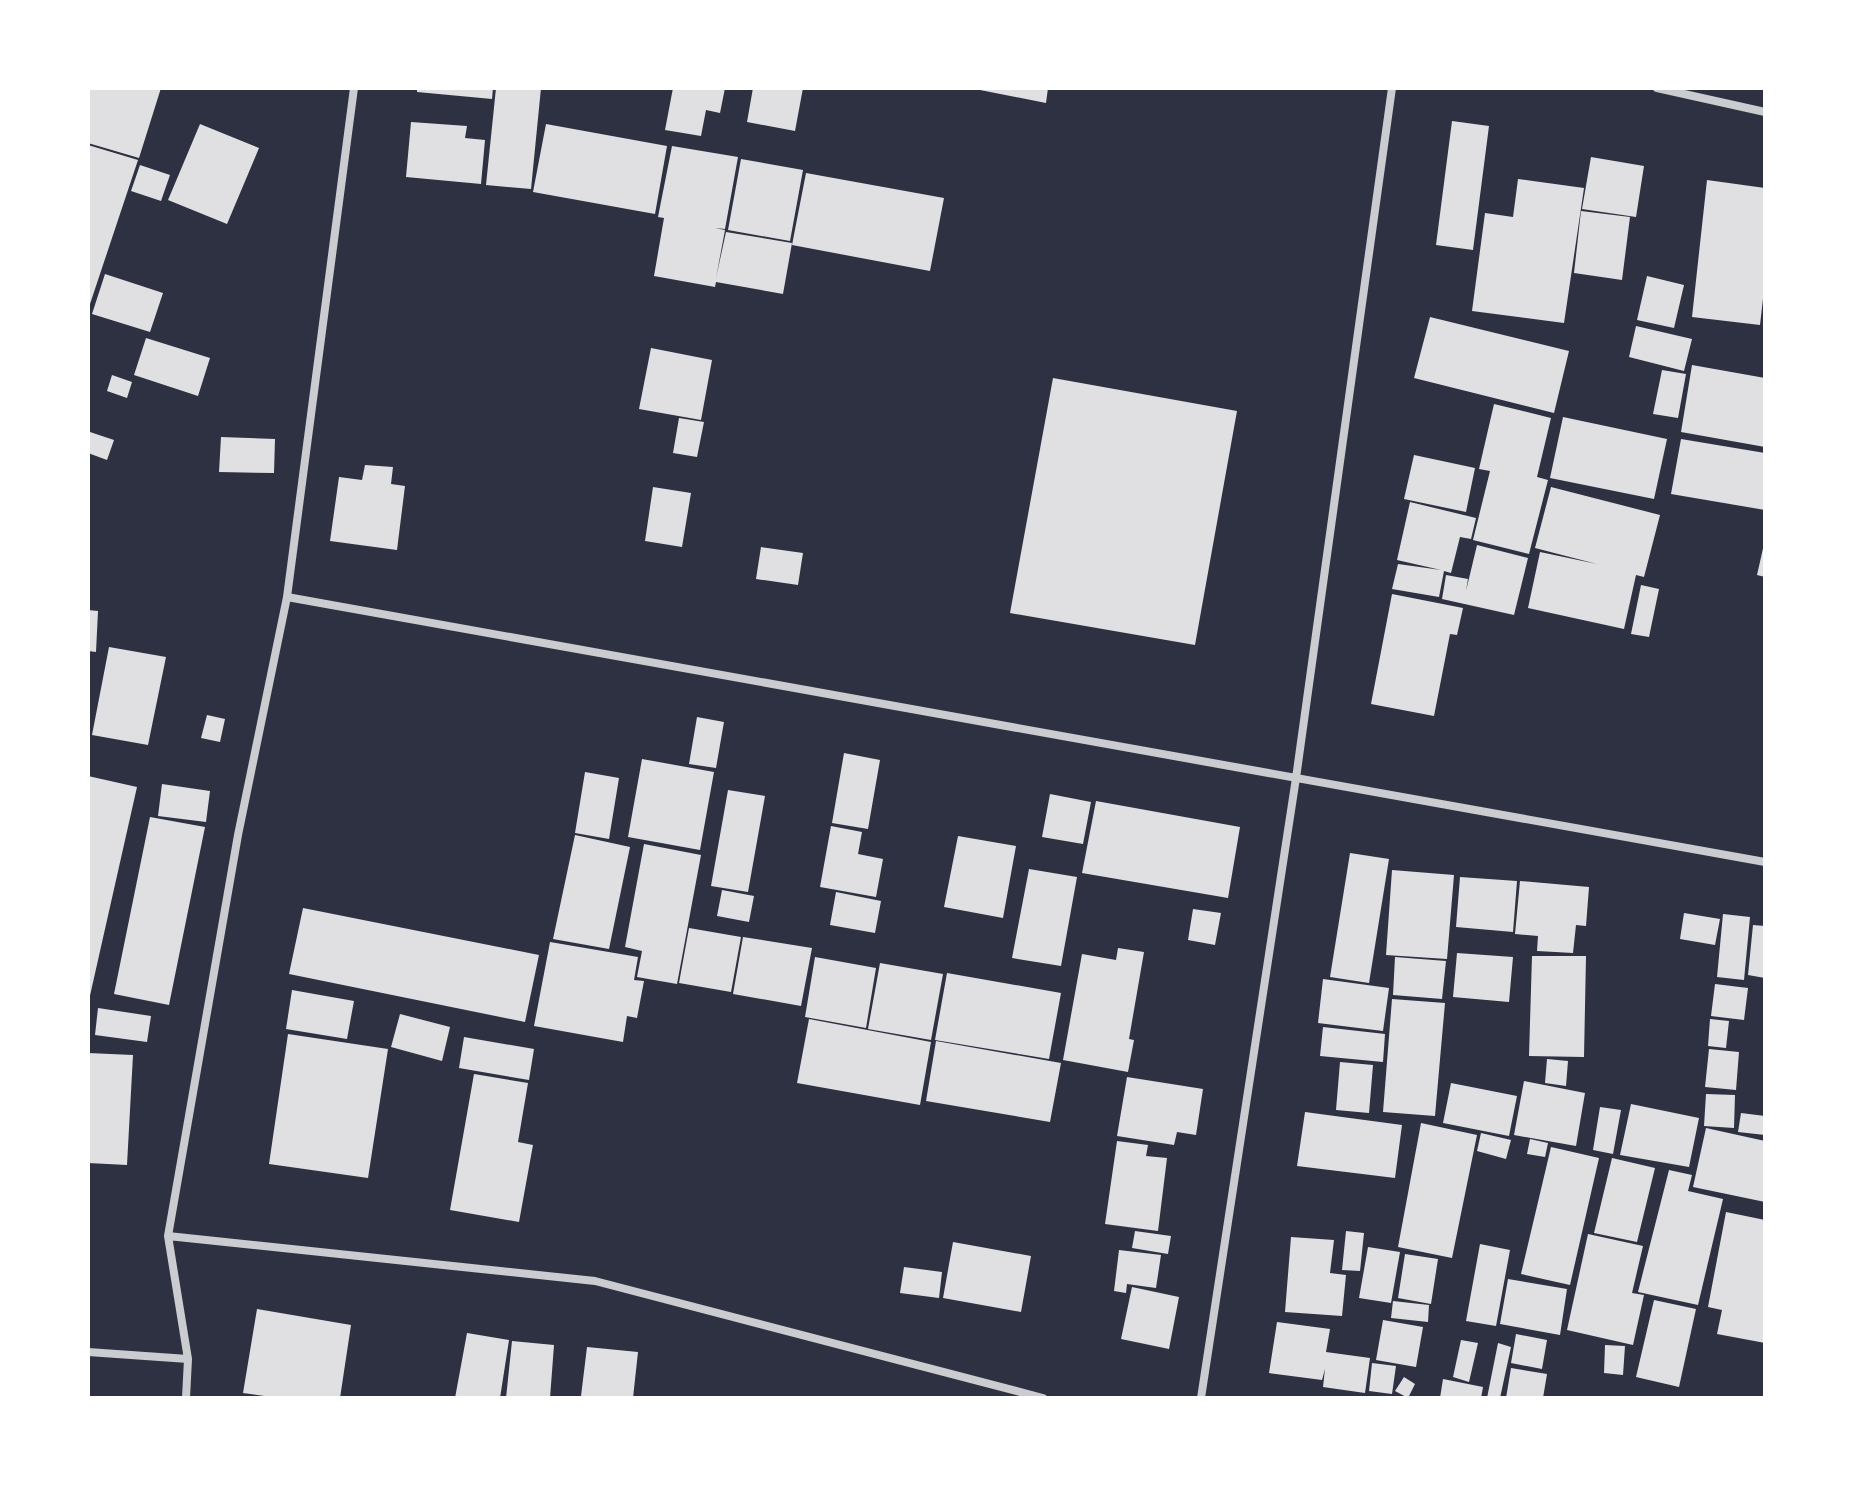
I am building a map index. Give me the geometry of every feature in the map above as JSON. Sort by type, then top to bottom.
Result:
[{"type":"street","points":[[186,1398],[188,1359],[168,1236],[238,835],[287,597],[354,88]]},
{"type":"street","points":[[1201,1398],[1296,778],[1392,88]]},
{"type":"street","points":[[1657,88],[1765,112]]},
{"type":"street","points":[[287,597],[1765,862]]},
{"type":"street","points":[[168,1236],[595,1281],[1043,1398]]},
{"type":"street","points":[[88,1352],[188,1359]]},
{"type":"building","points":[[88,88],[161,88],[139,158],[88,143]]},
{"type":"building","points":[[417,88],[493,88],[492,99],[417,92]]},
{"type":"building","points":[[496,88],[541,88],[531,189],[486,185]]},
{"type":"building","points":[[673,88],[725,88],[720,113],[706,110],[701,136],[665,130]]},
{"type":"building","points":[[753,88],[803,88],[795,131],[747,122]]},
{"type":"building","points":[[975,88],[1048,88],[1046,103]]},
{"type":"building","points":[[1452,121],[1489,126],[1473,250],[1436,245]]},
{"type":"building","points":[[411,122],[467,126],[465,138],[485,140],[481,184],[406,177]]},
{"type":"building","points":[[200,124],[259,148],[227,224],[168,200]]},
{"type":"building","points":[[546,124],[667,146],[655,214],[533,192]]},
{"type":"building","points":[[88,145],[138,160],[89,307],[88,307]]},
{"type":"building","points":[[672,146],[738,157],[725,229],[715,228],[725,230],[716,278],[726,232],[792,243],[783,294],[716,282],[715,287],[654,276],[664,218],[658,217]]},
{"type":"building","points":[[1591,157],[1644,166],[1636,217],[1582,209]]},
{"type":"building","points":[[741,159],[803,170],[790,241],[728,230]]},
{"type":"building","points":[[140,165],[170,175],[161,201],[131,191]]},
{"type":"building","points":[[806,173],[944,198],[930,271],[792,245]]},
{"type":"building","points":[[1518,179],[1584,188],[1564,323],[1472,311],[1485,213],[1513,217]]},
{"type":"building","points":[[1707,180],[1765,188],[1765,281],[1760,325],[1692,317]]},
{"type":"building","points":[[1581,211],[1630,217],[1622,280],[1574,273]]},
{"type":"building","points":[[105,274],[163,293],[150,332],[92,314]]},
{"type":"building","points":[[1647,276],[1684,285],[1674,328],[1637,320]]},
{"type":"building","points":[[1430,317],[1569,351],[1554,413],[1414,378]]},
{"type":"building","points":[[1636,326],[1692,339],[1684,371],[1629,357]]},
{"type":"building","points":[[146,338],[210,358],[198,396],[134,375]]},
{"type":"building","points":[[651,348],[712,360],[701,420],[639,409]]},
{"type":"building","points":[[1692,365],[1765,378],[1765,447],[1681,432]]},
{"type":"building","points":[[1662,370],[1686,374],[1678,418],[1653,414]]},
{"type":"building","points":[[112,375],[132,382],[127,398],[107,391]]},
{"type":"building","points":[[1053,378],[1237,411],[1195,645],[1010,613]]},
{"type":"building","points":[[1494,404],[1551,418],[1537,477],[1548,480],[1529,554],[1473,540],[1490,471],[1479,469]]},
{"type":"building","points":[[1563,417],[1667,439],[1654,499],[1550,478]]},
{"type":"building","points":[[679,418],[704,422],[697,457],[673,453]]},
{"type":"building","points":[[90,432],[114,440],[107,460],[88,453]]},
{"type":"building","points":[[221,437],[275,439],[274,473],[219,472]]},
{"type":"building","points":[[1681,439],[1765,453],[1765,510],[1671,494]]},
{"type":"building","points":[[1414,455],[1475,468],[1466,512],[1404,499]]},
{"type":"building","points":[[365,465],[393,467],[391,484],[405,486],[397,550],[330,541],[339,477],[362,480]]},
{"type":"building","points":[[653,487],[691,493],[682,547],[645,541]]},
{"type":"building","points":[[1551,487],[1660,515],[1644,577],[1636,575],[1624,629],[1528,608],[1540,552],[1597,564],[1535,548]]},
{"type":"building","points":[[1410,502],[1476,518],[1471,539],[1460,537],[1451,573],[1444,571],[1439,597],[1392,589],[1398,564],[1441,570],[1397,560]]},
{"type":"building","points":[[1765,544],[1765,577],[1757,575]]},
{"type":"building","points":[[1477,545],[1528,558],[1514,615],[1442,599],[1446,575],[1468,579],[1466,591]]},
{"type":"building","points":[[761,547],[803,553],[798,585],[756,579]]},
{"type":"building","points":[[1641,585],[1659,589],[1649,637],[1631,634]]},
{"type":"building","points":[[1392,594],[1463,608],[1457,635],[1450,634],[1434,716],[1371,704]]},
{"type":"building","points":[[88,610],[98,611],[96,652],[88,651]]},
{"type":"building","points":[[109,647],[166,657],[148,745],[92,735]]},
{"type":"building","points":[[207,715],[225,719],[220,742],[201,738]]},
{"type":"building","points":[[697,717],[724,722],[716,768],[689,764]]},
{"type":"building","points":[[844,753],[880,760],[868,829],[832,823]]},
{"type":"building","points":[[642,759],[714,772],[700,850],[628,837]]},
{"type":"building","points":[[585,772],[619,778],[609,839],[575,833]]},
{"type":"building","points":[[88,776],[137,787],[89,1000],[88,1000]]},
{"type":"building","points":[[162,784],[210,791],[206,822],[158,816]]},
{"type":"building","points":[[728,790],[765,796],[748,892],[711,886]]},
{"type":"building","points":[[1050,794],[1091,802],[1083,844],[1042,837]]},
{"type":"building","points":[[1096,801],[1240,827],[1228,898],[1082,873]]},
{"type":"building","points":[[150,817],[205,827],[169,1005],[114,994]]},
{"type":"building","points":[[831,826],[862,832],[858,854],[883,859],[876,897],[820,887]]},
{"type":"building","points":[[575,835],[630,847],[609,949],[553,939]]},
{"type":"building","points":[[958,836],[1016,846],[1003,918],[944,907]]},
{"type":"building","points":[[644,844],[701,855],[677,984],[637,977],[642,951],[625,947]]},
{"type":"building","points":[[1350,853],[1389,859],[1369,983],[1330,977]]},
{"type":"building","points":[[1029,869],[1077,877],[1061,966],[1012,958]]},
{"type":"building","points":[[1392,870],[1454,875],[1447,959],[1386,955]]},
{"type":"building","points":[[1460,877],[1517,881],[1513,932],[1456,927]]},
{"type":"building","points":[[1520,881],[1589,887],[1586,926],[1576,925],[1573,953],[1537,951],[1538,936],[1515,934]]},
{"type":"building","points":[[722,890],[754,896],[749,922],[717,916]]},
{"type":"building","points":[[836,892],[881,901],[875,933],[830,925]]},
{"type":"building","points":[[303,908],[539,955],[525,1022],[289,974]]},
{"type":"building","points":[[1193,909],[1221,913],[1215,945],[1188,940]]},
{"type":"building","points":[[1684,913],[1720,919],[1715,945],[1680,939]]},
{"type":"building","points":[[1723,914],[1750,917],[1744,980],[1717,977]]},
{"type":"building","points":[[1753,925],[1765,926],[1765,978],[1748,975]]},
{"type":"building","points":[[689,928],[741,937],[731,992],[679,983]]},
{"type":"building","points":[[743,937],[812,948],[801,1006],[733,994]]},
{"type":"building","points":[[550,942],[638,957],[634,980],[644,981],[637,1018],[627,1016],[623,1042],[534,1026]]},
{"type":"building","points":[[1118,948],[1144,952],[1129,1039],[1134,1040],[1128,1072],[1063,1060],[1082,954],[1116,960]]},
{"type":"building","points":[[1457,953],[1513,957],[1509,1002],[1453,997]]},
{"type":"building","points":[[1532,956],[1586,956],[1584,1057],[1529,1056]]},
{"type":"building","points":[[815,957],[876,968],[866,1028],[805,1017]]},
{"type":"building","points":[[1395,957],[1446,961],[1442,999],[1393,995]]},
{"type":"building","points":[[880,963],[943,974],[931,1040],[868,1029]]},
{"type":"building","points":[[947,973],[1061,993],[1049,1059],[935,1040]]},
{"type":"building","points":[[1323,979],[1389,988],[1383,1031],[1318,1023]]},
{"type":"building","points":[[1715,984],[1748,988],[1744,1020],[1711,1016]]},
{"type":"building","points":[[292,990],[354,1001],[347,1039],[286,1029]]},
{"type":"building","points":[[1392,999],[1445,1003],[1435,1116],[1383,1112]]},
{"type":"building","points":[[98,1008],[151,1016],[147,1042],[95,1035]]},
{"type":"building","points":[[400,1014],[450,1027],[442,1061],[391,1047]]},
{"type":"building","points":[[809,1019],[931,1042],[920,1105],[797,1083]]},
{"type":"building","points":[[1710,1019],[1729,1021],[1726,1048],[1708,1046]]},
{"type":"building","points":[[1323,1027],[1385,1034],[1383,1062],[1320,1056]]},
{"type":"building","points":[[288,1034],[388,1049],[368,1178],[269,1164]]},
{"type":"building","points":[[464,1037],[534,1049],[529,1080],[459,1068]]},
{"type":"building","points":[[936,1041],[1061,1063],[1050,1122],[926,1101]]},
{"type":"building","points":[[1709,1049],[1739,1052],[1736,1090],[1705,1087]]},
{"type":"building","points":[[88,1053],[133,1055],[127,1165],[88,1163]]},
{"type":"building","points":[[1547,1059],[1568,1061],[1566,1086],[1545,1083]]},
{"type":"building","points":[[1340,1062],[1373,1065],[1369,1113],[1336,1110]]},
{"type":"building","points":[[474,1074],[528,1083],[518,1142],[533,1145],[519,1222],[450,1210]]},
{"type":"building","points":[[1127,1077],[1203,1089],[1196,1135],[1177,1132],[1174,1145],[1117,1136]]},
{"type":"building","points":[[1524,1081],[1585,1093],[1576,1146],[1514,1135]]},
{"type":"building","points":[[1451,1083],[1517,1096],[1509,1136],[1443,1123]]},
{"type":"building","points":[[1706,1094],[1735,1095],[1734,1128],[1704,1126]]},
{"type":"building","points":[[1631,1104],[1699,1118],[1689,1167],[1620,1155]]},
{"type":"building","points":[[1600,1107],[1621,1110],[1613,1154],[1593,1150]]},
{"type":"building","points":[[1305,1112],[1402,1125],[1395,1178],[1297,1166]]},
{"type":"building","points":[[1741,1113],[1765,1116],[1765,1135],[1738,1132]]},
{"type":"building","points":[[1421,1123],[1477,1135],[1452,1258],[1398,1247]]},
{"type":"building","points":[[1706,1128],[1765,1141],[1765,1202],[1693,1187]]},
{"type":"building","points":[[1481,1133],[1511,1140],[1506,1159],[1477,1151]]},
{"type":"building","points":[[1530,1139],[1548,1143],[1545,1157],[1527,1154]]},
{"type":"building","points":[[1117,1141],[1148,1145],[1146,1156],[1167,1158],[1158,1231],[1105,1224]]},
{"type":"building","points":[[1551,1147],[1599,1158],[1570,1285],[1521,1274]]},
{"type":"building","points":[[1612,1158],[1655,1168],[1637,1242],[1594,1233]]},
{"type":"building","points":[[1669,1170],[1692,1175],[1688,1191],[1723,1199],[1698,1305],[1638,1292]]},
{"type":"building","points":[[1726,1212],[1765,1220],[1765,1343],[1717,1334],[1722,1310],[1708,1307]]},
{"type":"building","points":[[1135,1231],[1171,1236],[1168,1254],[1132,1248]]},
{"type":"building","points":[[1346,1231],[1364,1233],[1360,1271],[1342,1270]]},
{"type":"building","points":[[1588,1234],[1643,1246],[1632,1293],[1644,1295],[1633,1345],[1567,1330]]},
{"type":"building","points":[[1291,1237],[1334,1240],[1330,1273],[1346,1275],[1342,1316],[1285,1312]]},
{"type":"building","points":[[953,1242],[1031,1256],[1021,1312],[943,1298]]},
{"type":"building","points":[[1480,1244],[1510,1250],[1496,1326],[1466,1321]]},
{"type":"building","points":[[1368,1247],[1400,1252],[1391,1303],[1359,1298]]},
{"type":"building","points":[[1119,1250],[1161,1255],[1156,1288],[1127,1284],[1126,1293],[1114,1291]]},
{"type":"building","points":[[1405,1254],[1438,1259],[1431,1304],[1398,1298]]},
{"type":"building","points":[[904,1267],[942,1272],[939,1298],[900,1293]]},
{"type":"building","points":[[1508,1279],[1567,1289],[1560,1335],[1500,1324]]},
{"type":"building","points":[[1132,1287],[1179,1297],[1169,1349],[1121,1339]]},
{"type":"building","points":[[1654,1300],[1696,1309],[1679,1387],[1636,1377]]},
{"type":"building","points":[[1393,1301],[1429,1305],[1428,1322],[1391,1318]]},
{"type":"building","points":[[257,1309],[351,1325],[340,1398],[278,1398],[243,1393]]},
{"type":"building","points":[[1383,1320],[1423,1327],[1416,1367],[1376,1360]]},
{"type":"building","points":[[1277,1322],[1330,1329],[1326,1352],[1370,1358],[1365,1393],[1323,1387],[1325,1369],[1322,1380],[1269,1373]]},
{"type":"building","points":[[467,1333],[509,1340],[500,1398],[455,1398]]},
{"type":"building","points":[[1516,1334],[1547,1340],[1542,1369],[1511,1363]]},
{"type":"building","points":[[1461,1340],[1478,1343],[1469,1382],[1453,1377]]},
{"type":"building","points":[[512,1341],[554,1345],[550,1398],[506,1398]]},
{"type":"building","points":[[1498,1343],[1511,1347],[1500,1398],[1487,1398]]},
{"type":"building","points":[[1605,1345],[1625,1346],[1623,1375],[1604,1373]]},
{"type":"building","points":[[587,1347],[638,1352],[633,1398],[581,1396]]},
{"type":"building","points":[[1372,1363],[1396,1366],[1392,1394],[1369,1391]]},
{"type":"building","points":[[1511,1368],[1547,1374],[1543,1398],[1506,1398]]},
{"type":"building","points":[[1404,1377],[1415,1384],[1408,1398],[1395,1391]]},
{"type":"building","points":[[1443,1379],[1483,1387],[1481,1398],[1440,1398]]}]
